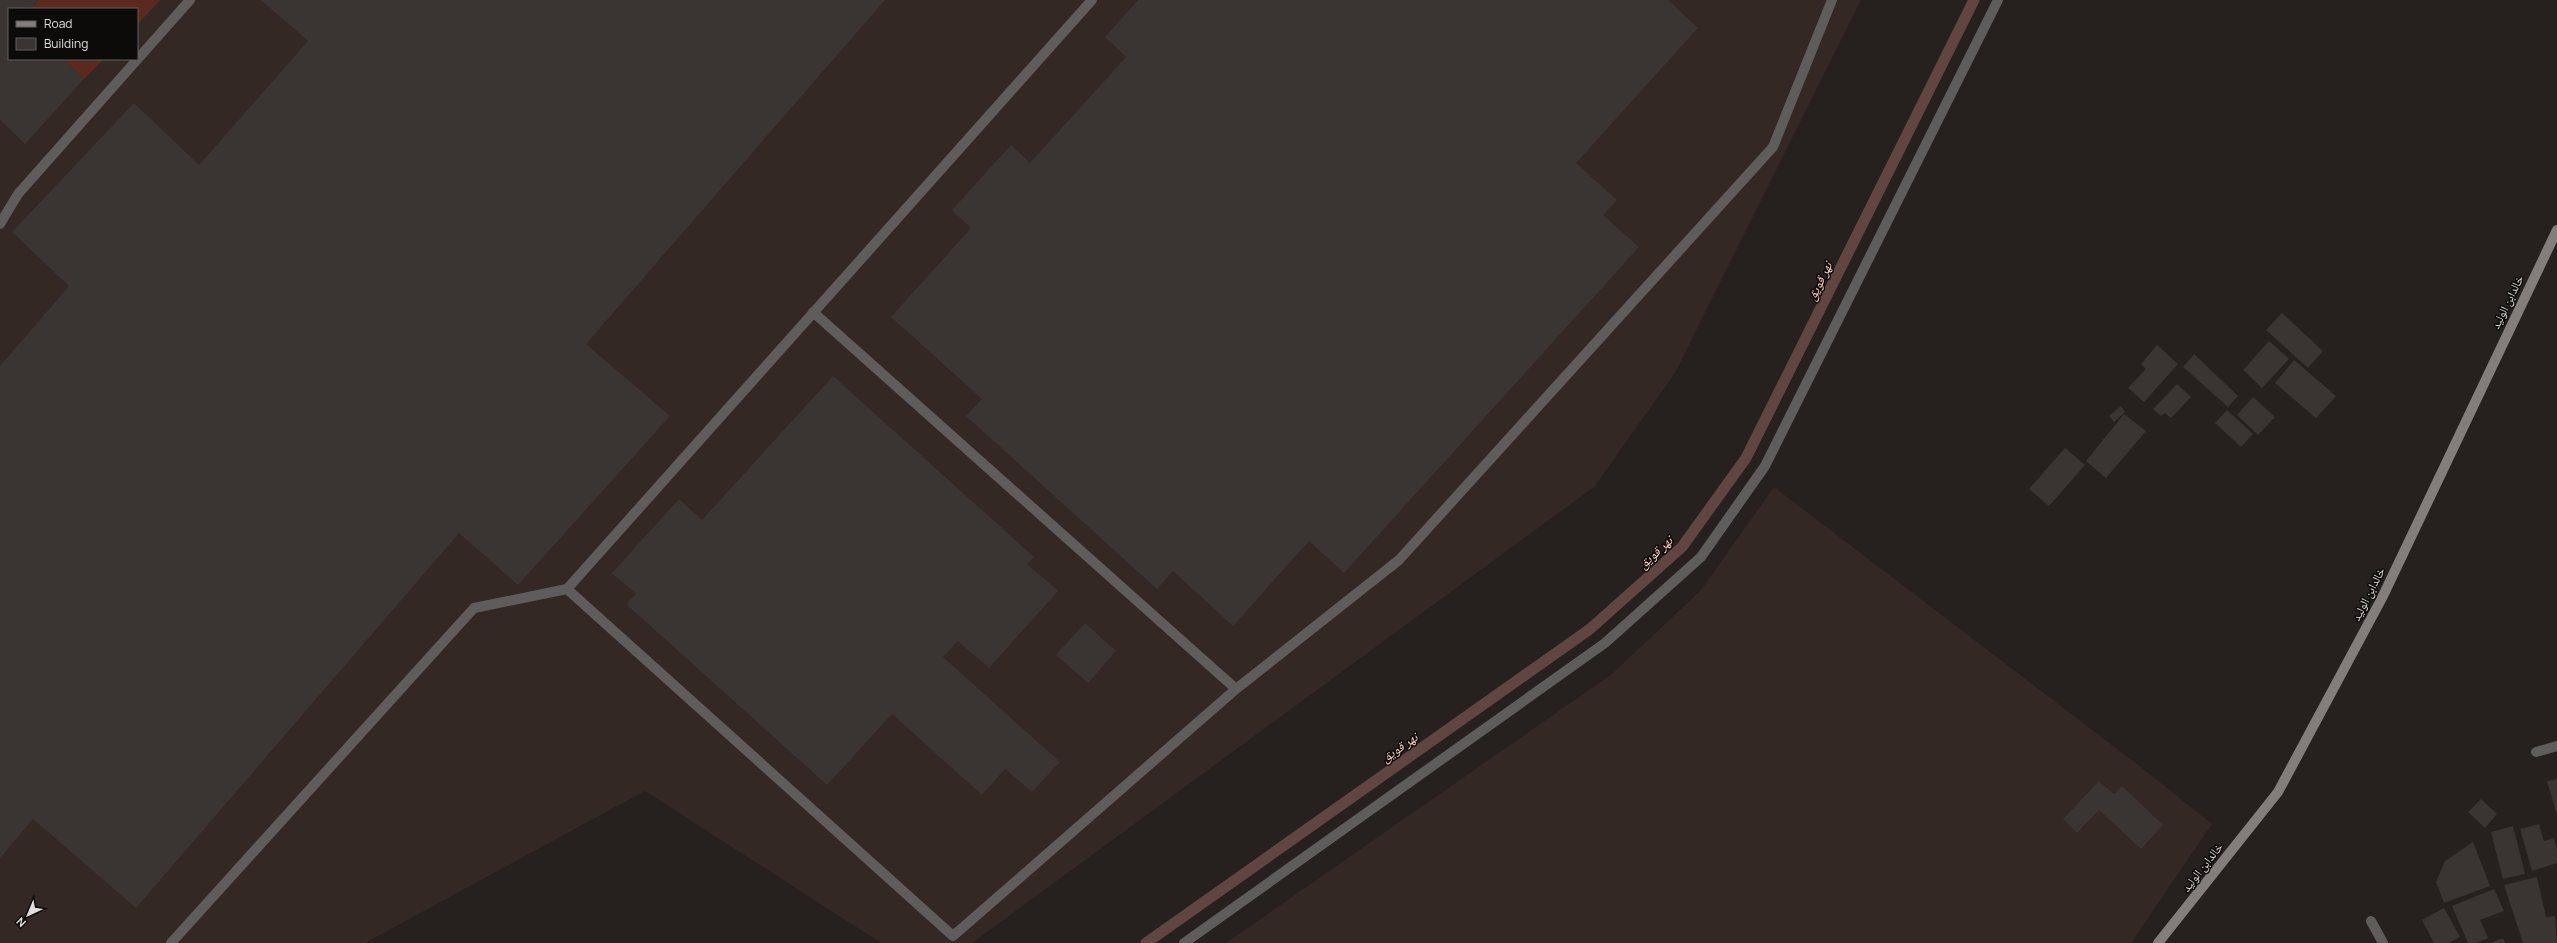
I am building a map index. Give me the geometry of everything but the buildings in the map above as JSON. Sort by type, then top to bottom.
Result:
[{"type":"main road","name":"خالدابن الوليد","points":[[2158,943],[2278,792],[2382,598],[2557,230]]},
{"type":"street","points":[[138,59],[190,0]]},
{"type":"street","points":[[171,943],[474,608],[567,589],[1092,0]]},
{"type":"street","points":[[567,589],[954,936],[1236,689],[1398,560],[1773,147],[1832,0]]},
{"type":"street","points":[[1184,943],[1605,643],[1701,557],[1765,466],[1998,0]]},
{"type":"street","points":[[0,224],[18,194],[137,60]]},
{"type":"street","points":[[813,312],[1236,689]]},
{"type":"street","points":[[2536,752],[2557,746]]},
{"type":"street","points":[[2371,921],[2383,943]]},
{"type":"shaded area","points":[[0,0],[1861,0],[1675,373],[1594,487],[972,943],[881,943],[645,791],[365,943],[0,943]]},
{"type":"shaded area","points":[[38,0],[160,0],[138,24],[138,8],[31,8]]},
{"type":"shaded area","points":[[64,60],[103,60],[84,79]]},
{"type":"shaded area","points":[[1774,487],[2142,768],[2212,824],[2131,943],[1226,943],[1612,674],[1701,590]]},
{"type":"waterway","name":"نهر قويق","points":[[1146,943],[1590,629],[1682,547],[1746,458],[1974,0]]}]
